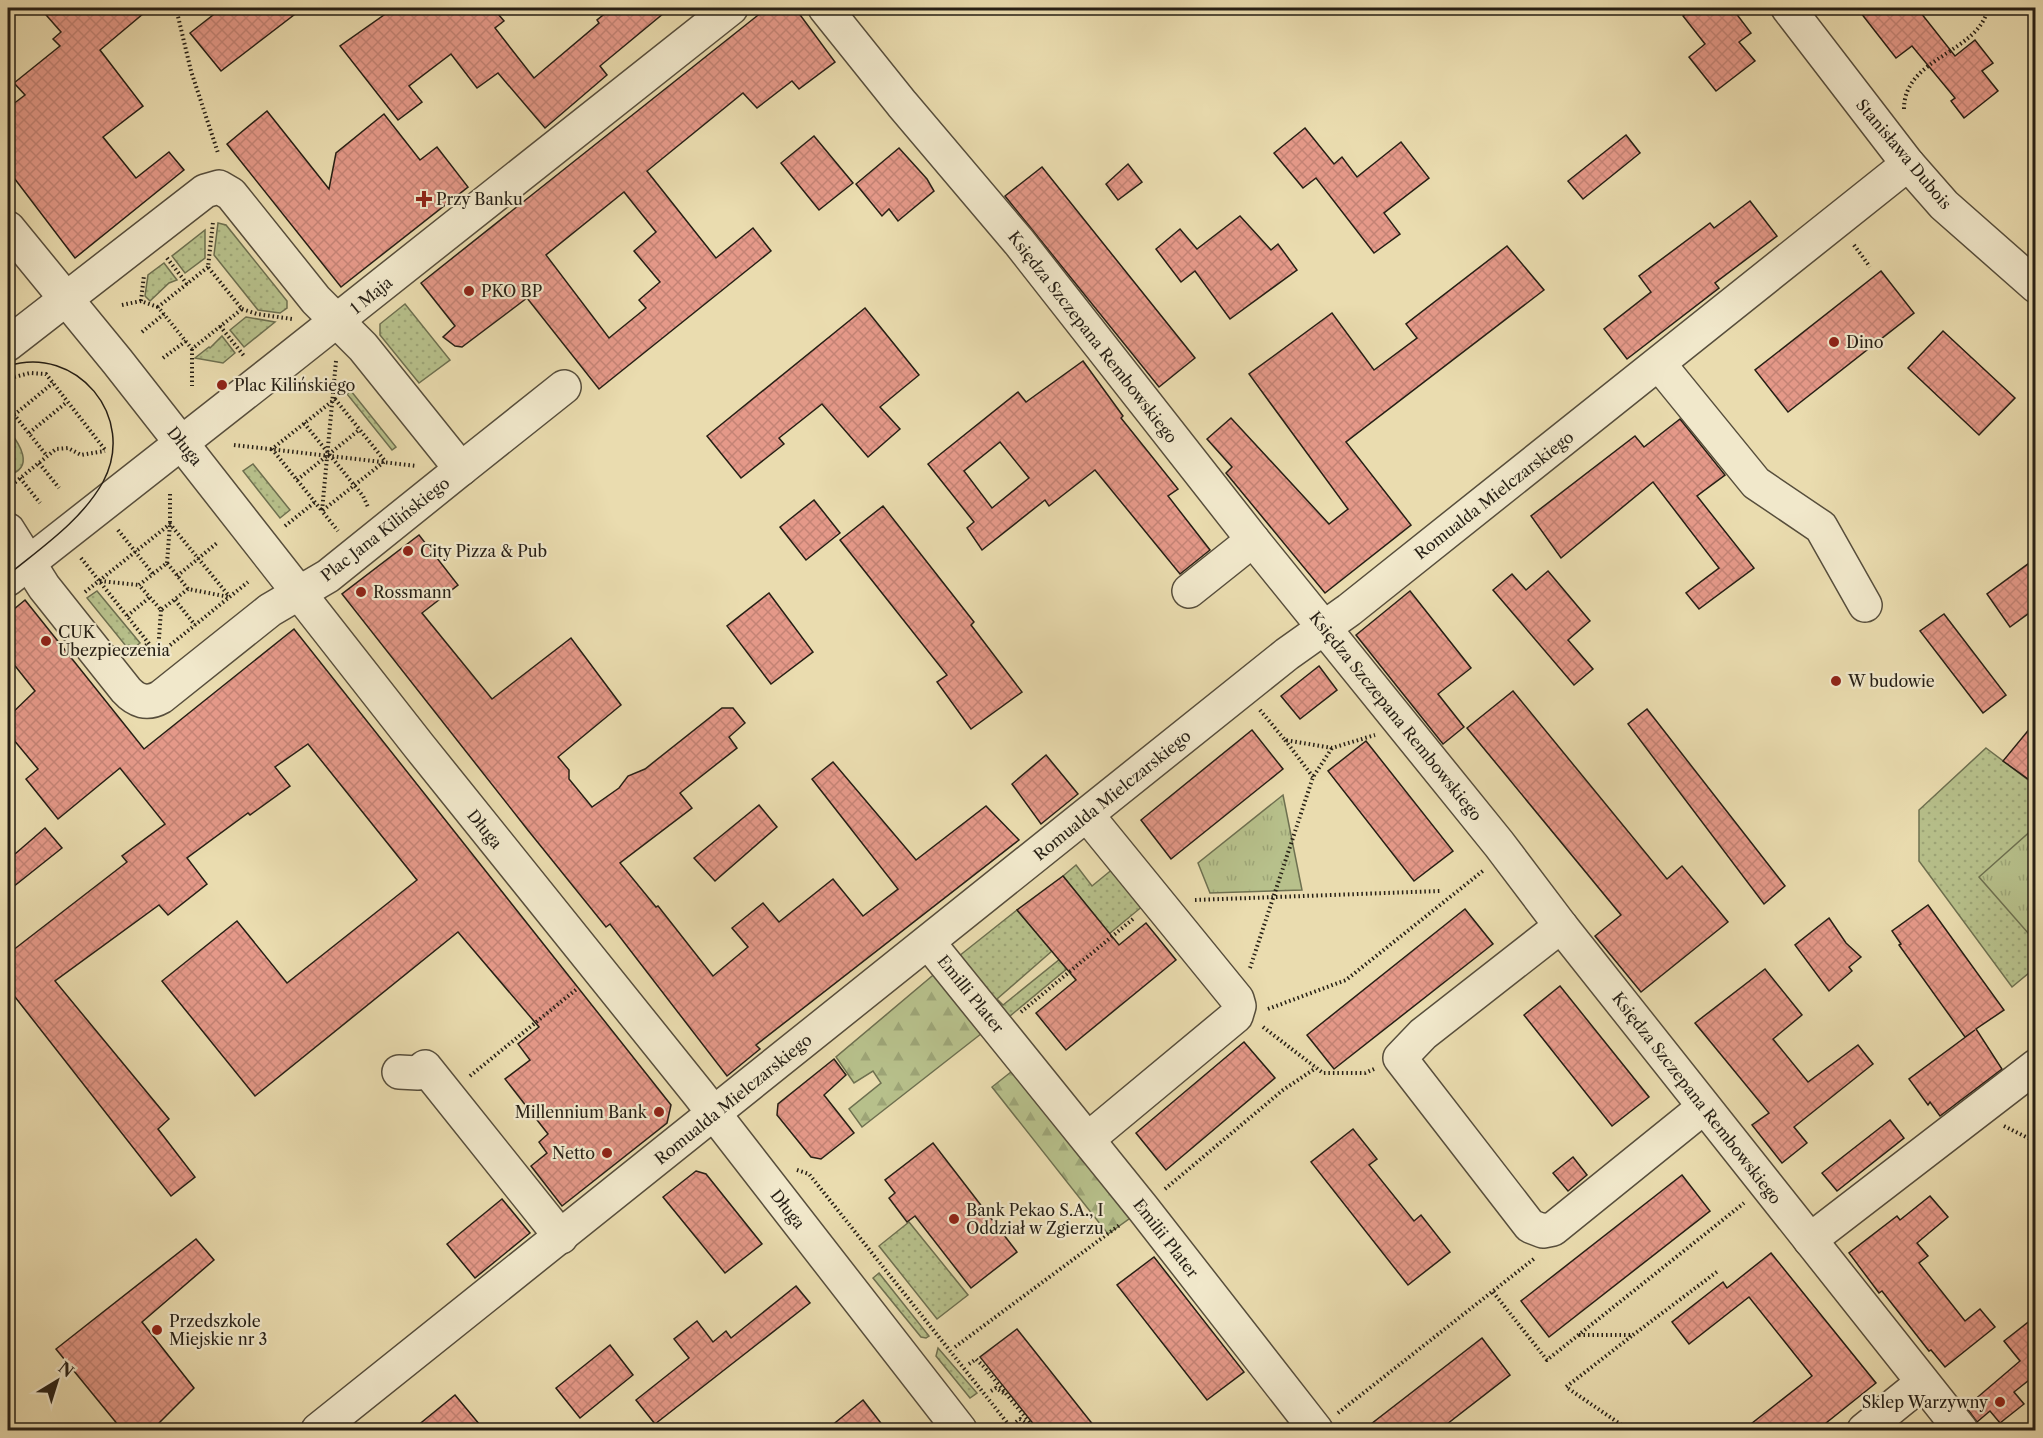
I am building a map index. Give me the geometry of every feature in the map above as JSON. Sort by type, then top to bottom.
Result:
[{"type":"street","name":"1 Maja","points":[[18,571],[180,441],[338,321],[731,8]]},
{"type":"street","name":"Księdza Szczepana Rembowskiego","points":[[825,8],[902,104],[1019,242],[1253,540],[1499,844],[1561,926],[1961,1431]]},
{"type":"street","name":"Stanisława Dubois","points":[[1788,8],[1908,164],[1944,205],[2036,286]]},
{"type":"street","name":"Romualda Mielczarskiego","points":[[318,1431],[1086,815],[1659,364],[1908,164]]},
{"type":"street","name":"Plac Jana Kilińskiego","points":[[8,345],[205,191],[219,187],[231,194],[316,300],[363,347],[461,469],[328,576],[270,610],[161,697],[149,702],[141,701],[126,690],[44,587],[18,571],[8,530]]},
{"type":"street","name":"Długa","points":[[8,228],[68,299],[714,1114],[960,1431]]},
{"type":"street","points":[[1659,364],[1756,483],[1821,527],[1865,605]]},
{"type":"street","points":[[461,469],[564,387]]},
{"type":"street","points":[[1189,591],[1253,540]]},
{"type":"street","points":[[1086,815],[1155,902],[1237,999],[1239,1012],[1088,1139]]},
{"type":"street","points":[[1561,926],[1423,1034],[1400,1058],[1530,1226],[1543,1231],[1554,1229],[1704,1107]]},
{"type":"street","name":"Emilli Plater","points":[[928,942],[1006,1038]]},
{"type":"street","name":"Emilii Plater","points":[[1006,1038],[1088,1139],[1133,1214],[1316,1430]]},
{"type":"street","points":[[1810,1240],[2036,1066]]},
{"type":"street","points":[[399,1072],[418,1073],[425,1067],[561,1237]]},
{"type":"street","points":[[1864,1431],[1922,1383]]},
{"type":"path","points":[[176,8],[191,71],[218,153]]},
{"type":"path","points":[[1906,115],[1903,107],[1910,80],[1978,28],[1988,8]]},
{"type":"path","points":[[158,307],[208,267],[213,220]]},
{"type":"path","points":[[206,226],[213,220],[222,221]]},
{"type":"path","points":[[1848,237],[1870,267]]},
{"type":"path","points":[[159,263],[174,251]]},
{"type":"path","points":[[168,261],[187,284]]},
{"type":"path","points":[[208,267],[242,309],[257,314],[292,319]]},
{"type":"path","points":[[141,301],[144,274],[151,269]]},
{"type":"path","points":[[122,305],[141,301],[158,307],[192,349],[192,386]]},
{"type":"path","points":[[192,349],[242,309]]},
{"type":"path","points":[[142,332],[164,314]]},
{"type":"path","points":[[220,326],[244,356]]},
{"type":"path","points":[[163,358],[186,341]]},
{"type":"path","points":[[322,511],[336,360],[343,369]]},
{"type":"path","points":[[8,488],[56,448],[68,448],[81,455],[98,450],[106,451],[46,374],[10,378]]},
{"type":"path","points":[[14,415],[53,383]]},
{"type":"path","points":[[272,448],[334,399]]},
{"type":"path","points":[[334,399],[385,461]]},
{"type":"path","points":[[29,433],[68,402]]},
{"type":"path","points":[[8,407],[47,456]]},
{"type":"path","points":[[304,423],[369,508]]},
{"type":"path","points":[[297,480],[359,430]]},
{"type":"path","points":[[234,445],[409,464]]},
{"type":"path","points":[[272,448],[339,532]]},
{"type":"path","points":[[412,473],[421,466],[414,457]]},
{"type":"path","points":[[322,511],[385,461]]},
{"type":"path","points":[[39,462],[59,488]]},
{"type":"path","points":[[20,478],[40,503]]},
{"type":"path","points":[[170,492],[166,563],[188,589],[240,598]]},
{"type":"path","points":[[361,514],[377,501]]},
{"type":"path","points":[[282,529],[315,502]]},
{"type":"path","points":[[79,597],[170,524]]},
{"type":"path","points":[[170,524],[230,597]]},
{"type":"path","points":[[330,538],[346,526]]},
{"type":"path","points":[[117,529],[153,573]]},
{"type":"path","points":[[177,576],[217,543]]},
{"type":"path","points":[[81,558],[158,655],[248,582]]},
{"type":"path","points":[[139,585],[166,563]]},
{"type":"path","points":[[99,581],[139,585],[161,610],[188,589]]},
{"type":"path","points":[[127,616],[150,597]]},
{"type":"path","points":[[174,600],[195,625]]},
{"type":"path","points":[[129,659],[149,643]]},
{"type":"path","points":[[1256,705],[1313,777]]},
{"type":"path","points":[[1285,740],[1332,748],[1381,733]]},
{"type":"path","points":[[1246,979],[1313,777],[1332,748]]},
{"type":"path","points":[[1265,1010],[1346,980],[1488,866]]},
{"type":"path","points":[[1006,1038],[1155,902],[1440,891]]},
{"type":"path","points":[[447,1095],[583,983]]},
{"type":"path","points":[[1258,1024],[1323,1073],[1365,1073],[1400,1058]]},
{"type":"path","points":[[955,1347],[1133,1214],[1283,1089],[1316,1068]]},
{"type":"path","points":[[1988,1104],[2001,1125],[2035,1142],[2036,1134]]},
{"type":"path","points":[[792,1169],[809,1174],[1013,1431]]},
{"type":"path","points":[[1316,1430],[1493,1292],[1547,1360],[1754,1196]]},
{"type":"path","points":[[1629,1431],[1566,1387],[1718,1271]]},
{"type":"path","points":[[1579,1335],[1633,1335]]},
{"type":"path","points":[[969,1364],[976,1359],[1036,1430]]},
{"type":"path","points":[[991,1391],[996,1388],[1010,1398]]},
{"type":"path","points":[[1016,1422],[1020,1419],[1036,1430]]},
{"type":"green space","points":[[218,223],[226,225],[287,301],[287,308],[280,313],[258,310],[214,255]]},
{"type":"green space","points":[[205,230],[205,258],[185,273],[172,256]]},
{"type":"green space","points":[[164,263],[177,280],[169,283],[150,301],[145,296],[148,275]]},
{"type":"green space","points":[[405,304],[450,360],[419,383],[380,335],[380,324]]},
{"type":"green space","points":[[246,317],[275,322],[244,347],[230,330]]},
{"type":"green space","points":[[222,336],[235,353],[223,363],[195,358],[210,348]]},
{"type":"green space","points":[[351,391],[396,447],[392,450],[347,394]]},
{"type":"green space","points":[[8,429],[17,441],[23,461],[16,472],[8,475]]},
{"type":"green space","points":[[253,464],[290,510],[280,518],[243,471]]},
{"type":"green space","points":[[97,591],[140,643],[130,651],[87,598]]},
{"type":"green space","points":[[1986,748],[2035,785],[2035,968],[2012,987],[1919,861],[1919,810]]},
{"type":"green space","points":[[1283,795],[1302,890],[1210,893],[1198,863]]},
{"type":"green space","points":[[2034,828],[2035,926],[2028,933],[1979,877]]},
{"type":"green space","points":[[1076,865],[1092,886],[1114,868],[1144,905],[1004,1021],[954,960],[1017,910],[1052,951],[997,999],[1003,1005],[1102,925],[1063,876]]},
{"type":"green space","points":[[938,971],[986,1030],[862,1127],[849,1109],[881,1083],[873,1071],[854,1083],[836,1057]]},
{"type":"green space","points":[[1016,1068],[1133,1216],[1108,1234],[992,1087]]},
{"type":"green space","points":[[909,1222],[968,1295],[937,1319],[879,1246]]},
{"type":"green space","points":[[879,1273],[929,1336],[921,1337],[873,1278]]},
{"type":"green space","points":[[938,1348],[977,1393],[970,1398],[936,1356]]},
{"type":"building","points":[[40,8],[150,8],[100,50],[143,106],[103,137],[136,178],[169,152],[184,170],[75,258],[8,170],[8,108],[25,95],[14,83],[60,46],[53,39],[61,32]]},
{"type":"building","points":[[222,8],[303,8],[221,71],[190,33]]},
{"type":"building","points":[[394,8],[493,8],[504,21],[495,28],[534,78],[599,23],[597,20],[612,8],[670,8],[600,66],[607,75],[545,128],[498,73],[477,88],[451,54],[409,86],[422,102],[398,120],[340,46]]},
{"type":"building","points":[[767,8],[795,8],[835,62],[799,89],[792,81],[757,108],[743,93],[647,171],[716,258],[753,228],[771,251],[599,389],[527,298],[462,347],[455,346],[443,337],[455,326],[421,283]],"holes":[[[624,192],[656,232],[634,251],[660,282],[639,300],[646,308],[609,338],[546,255]]]},
{"type":"building","points":[[1695,8],[1732,8],[1751,33],[1739,42],[1755,61],[1716,91],[1689,57],[1705,44],[1683,16]]},
{"type":"building","points":[[1857,8],[1917,8],[1955,56],[1975,40],[1993,63],[1982,71],[1998,91],[1964,118],[1951,101],[1955,98],[1912,46],[1896,58]]},
{"type":"building","points":[[267,111],[329,189],[336,153],[384,114],[420,160],[437,147],[468,187],[341,287],[227,144]]},
{"type":"building","points":[[1305,128],[1334,164],[1342,157],[1357,177],[1401,142],[1429,178],[1384,213],[1400,234],[1374,253],[1316,178],[1303,188],[1274,153]]},
{"type":"building","points":[[1626,135],[1640,153],[1583,199],[1568,181]]},
{"type":"building","points":[[814,136],[853,183],[819,210],[781,163]]},
{"type":"building","points":[[899,148],[927,179],[934,191],[898,221],[889,209],[882,216],[856,184]]},
{"type":"building","points":[[1128,164],[1142,182],[1118,200],[1106,184]]},
{"type":"building","points":[[1042,167],[1195,358],[1159,387],[1005,196]]},
{"type":"building","points":[[1750,201],[1777,236],[1715,283],[1719,288],[1627,359],[1604,329],[1651,292],[1639,276],[1710,223],[1714,228]]},
{"type":"building","points":[[1240,216],[1271,250],[1278,244],[1297,270],[1230,319],[1195,271],[1181,282],[1156,249],[1180,229],[1197,249]]},
{"type":"building","points":[[1507,246],[1544,290],[1346,442],[1411,525],[1325,593],[1226,473],[1232,467],[1207,439],[1231,418],[1329,524],[1348,509],[1249,374],[1332,313],[1374,370],[1417,338],[1406,324]]},
{"type":"building","name":"Dino","points":[[1881,271],[1914,313],[1788,412],[1755,370]]},
{"type":"building","points":[[865,308],[919,375],[880,407],[900,429],[868,457],[822,404],[779,438],[784,444],[741,478],[707,436]]},
{"type":"building","points":[[1943,331],[2015,398],[1979,435],[1908,368]]},
{"type":"building","points":[[1083,361],[1123,416],[1121,418],[1178,489],[1168,496],[1210,550],[1180,574],[1095,470],[1049,506],[1045,500],[982,550],[967,528],[974,522],[928,464],[1018,392],[1026,402]],"holes":[[[1000,442],[1029,478],[992,508],[964,471]]]},
{"type":"building","points":[[1680,419],[1725,475],[1697,496],[1754,568],[1699,609],[1686,593],[1719,568],[1653,482],[1561,558],[1531,516],[1635,436],[1644,447]]},
{"type":"building","points":[[814,500],[840,533],[806,560],[780,527]]},
{"type":"building","points":[[883,506],[974,622],[971,625],[1022,692],[971,729],[937,682],[947,675],[840,540]]},
{"type":"building","points":[[419,535],[458,585],[422,613],[492,699],[571,638],[621,705],[558,757],[569,770],[569,779],[592,807],[619,788],[628,776],[645,769],[722,708],[733,708],[745,723],[729,737],[737,748],[680,793],[692,808],[620,863],[656,907],[658,906],[713,976],[748,947],[732,928],[763,903],[779,922],[833,879],[863,916],[898,889],[812,779],[833,762],[916,860],[986,806],[1019,840],[756,1045],[760,1049],[727,1076],[610,924],[606,927],[342,594]]},
{"type":"building","points":[[2036,558],[2036,608],[2010,627],[1987,594]]},
{"type":"building","points":[[1548,571],[1590,621],[1568,640],[1593,669],[1574,685],[1493,590],[1512,574],[1526,590]]},
{"type":"building","points":[[1410,591],[1471,668],[1438,694],[1464,727],[1443,744],[1356,635]]},
{"type":"building","points":[[769,593],[813,652],[771,684],[727,626]]},
{"type":"building","points":[[25,600],[144,749],[294,629],[671,1105],[667,1123],[562,1206],[531,1166],[547,1153],[539,1142],[548,1134],[505,1079],[530,1060],[518,1044],[539,1027],[458,932],[255,1096],[162,981],[237,921],[287,983],[417,880],[308,744],[275,767],[290,786],[250,815],[248,813],[187,858],[207,884],[168,915],[159,905],[55,981],[169,1119],[158,1129],[195,1177],[171,1196],[8,988],[8,954],[127,862],[122,856],[165,824],[120,768],[58,819],[26,779],[38,769],[8,733],[8,717],[35,691],[8,657],[8,614]]},
{"type":"building","points":[[1944,614],[2006,695],[1983,713],[1920,631]]},
{"type":"building","points":[[1319,666],[1337,690],[1300,719],[1281,696]]},
{"type":"building","points":[[1513,691],[1667,879],[1682,866],[1728,922],[1641,992],[1595,936],[1621,915],[1467,728]]},
{"type":"building","points":[[1647,709],[1785,886],[1764,904],[1628,724]]},
{"type":"building","points":[[2036,721],[2036,785],[2003,761]]},
{"type":"building","points":[[1252,730],[1283,769],[1171,859],[1141,820]]},
{"type":"building","points":[[1366,741],[1453,851],[1414,881],[1328,771]]},
{"type":"building","points":[[1046,755],[1078,794],[1041,824],[1012,784]]},
{"type":"building","points":[[759,805],[777,827],[715,881],[694,858]]},
{"type":"building","points":[[45,828],[62,848],[8,891],[8,860]]},
{"type":"building","points":[[1063,876],[1119,945],[1146,923],[1176,960],[1066,1050],[1036,1013],[1076,980],[1017,910]]},
{"type":"building","points":[[1928,905],[2004,1010],[1976,1029],[2002,1069],[1940,1116],[1930,1102],[1928,1105],[1909,1079],[1975,1030],[1965,1037],[1899,945],[1901,944],[1892,931]]},
{"type":"building","points":[[1465,909],[1493,944],[1334,1069],[1307,1035]]},
{"type":"building","points":[[1829,918],[1846,943],[1861,957],[1849,967],[1852,971],[1829,991],[1795,945]]},
{"type":"building","points":[[1765,969],[1802,1015],[1773,1039],[1808,1082],[1858,1045],[1873,1064],[1794,1127],[1807,1143],[1782,1163],[1752,1125],[1769,1113],[1695,1023]]},
{"type":"building","points":[[1560,986],[1649,1097],[1612,1126],[1524,1015]]},
{"type":"building","points":[[1244,1042],[1275,1078],[1166,1170],[1136,1133]]},
{"type":"building","points":[[834,1059],[846,1075],[824,1095],[854,1133],[821,1159],[811,1157],[777,1115],[778,1104]]},
{"type":"building","points":[[1890,1120],[1904,1138],[1837,1191],[1822,1173]]},
{"type":"building","points":[[1353,1129],[1377,1159],[1369,1165],[1414,1221],[1421,1215],[1450,1252],[1408,1285],[1311,1162]]},
{"type":"building","name":"Bank Pekao S.A., I Oddział w Zgierzu","points":[[933,1143],[1017,1252],[971,1288],[915,1216],[907,1222],[889,1198],[895,1193],[885,1180]]},
{"type":"building","points":[[1573,1157],[1587,1175],[1568,1191],[1553,1173]]},
{"type":"building","points":[[696,1171],[706,1174],[762,1244],[725,1273],[663,1197]]},
{"type":"building","points":[[1682,1175],[1710,1211],[1549,1337],[1521,1301]]},
{"type":"building","points":[[1930,1196],[1948,1217],[1917,1243],[1928,1256],[1919,1263],[1965,1321],[1980,1309],[1995,1327],[1945,1367],[1931,1350],[1929,1351],[1882,1291],[1879,1293],[1849,1253],[1897,1216],[1900,1220]]},
{"type":"building","points":[[502,1199],[530,1233],[475,1278],[447,1244]]},
{"type":"building","points":[[196,1239],[214,1260],[142,1322],[194,1388],[151,1431],[123,1431],[56,1349]]},
{"type":"building","points":[[1771,1253],[1876,1383],[1816,1431],[1742,1431],[1812,1376],[1749,1297],[1689,1344],[1672,1322],[1723,1282],[1727,1288]]},
{"type":"building","points":[[1154,1257],[1244,1372],[1207,1400],[1117,1285]]},
{"type":"building","points":[[796,1286],[810,1303],[655,1424],[636,1400],[689,1358],[674,1339],[697,1321],[713,1342],[726,1331],[731,1338]]},
{"type":"building","points":[[2036,1316],[2036,1381],[2033,1377],[2014,1392],[2024,1404],[2000,1423],[1990,1411],[1977,1422],[1966,1407],[2020,1361],[2004,1341]]},
{"type":"building","points":[[1017,1329],[1098,1431],[1039,1431],[980,1357]]},
{"type":"building","points":[[1482,1338],[1510,1375],[1438,1431],[1362,1431]]},
{"type":"building","points":[[610,1345],[633,1375],[580,1418],[556,1388]]},
{"type":"building","points":[[455,1395],[485,1431],[411,1431]]},
{"type":"building","points":[[863,1400],[887,1431],[825,1431]]},
{"type":"tram line","points":[[8,366],[33,362],[56,366],[77,376],[94,391],[106,411],[112,433],[112,457],[103,482],[94,496],[60,533],[8,575]]},
{"type":"place","name":"Przy Banku","points":[[424,199]]},
{"type":"place","name":"PKO BP","points":[[469,291]]},
{"type":"place","name":"Dino","points":[[1834,342]]},
{"type":"place","name":"Plac Kilińskiego","points":[[222,385]]},
{"type":"place","name":"City Pizza & Pub","points":[[408,551]]},
{"type":"place","name":"Rossmann","points":[[361,592]]},
{"type":"place","name":"CUK Ubezpieczenia","points":[[46,641]]},
{"type":"place","name":"W budowie","points":[[1836,681]]},
{"type":"place","name":"Millennium Bank","points":[[659,1112]]},
{"type":"place","name":"Netto","points":[[607,1153]]},
{"type":"place","name":"Bank Pekao S.A., I Oddział w Zgierzu","points":[[954,1219]]},
{"type":"place","name":"Przedszkole Miejskie nr 3","points":[[157,1330]]},
{"type":"place","name":"Sklep Warzywny","points":[[2000,1402]]}]
